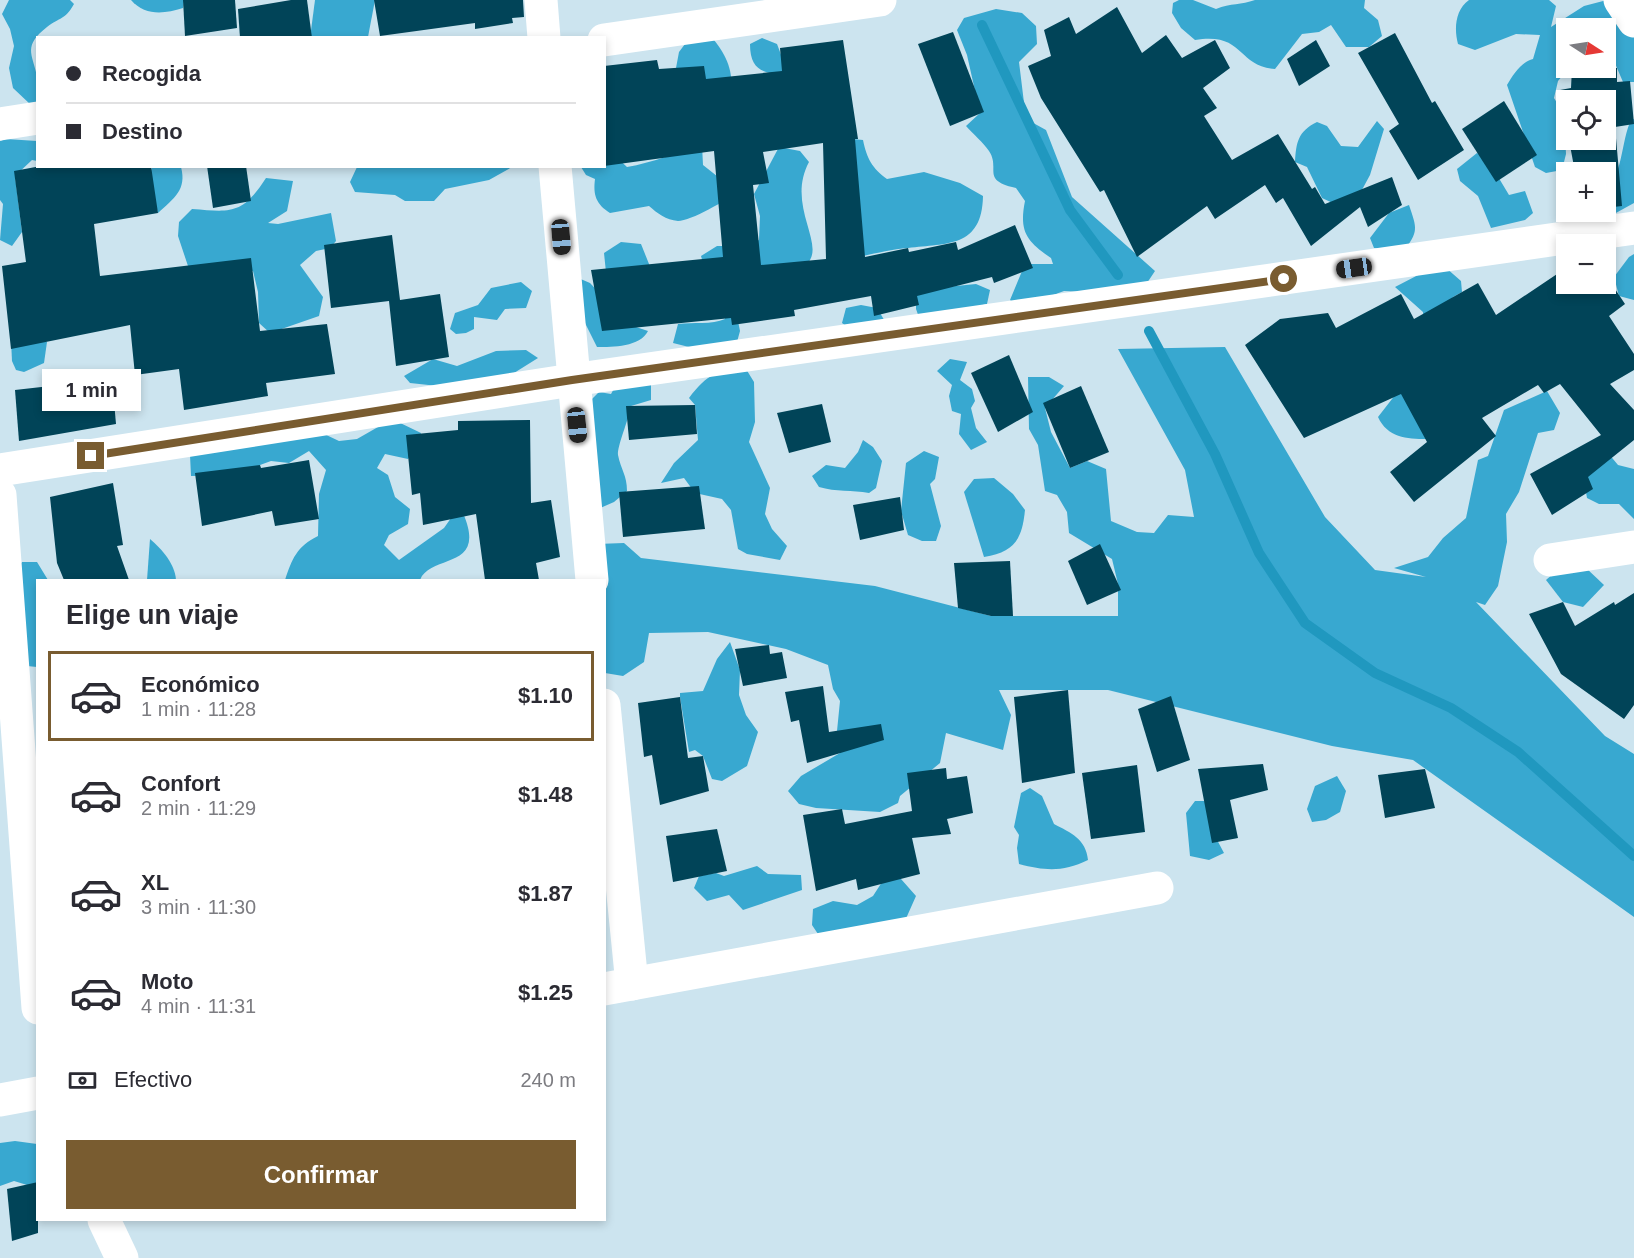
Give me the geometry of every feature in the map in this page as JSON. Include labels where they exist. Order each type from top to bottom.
[{"type":"street","points":[[541,0],[544,36]]},
{"type":"street","points":[[606,40],[880,0]]},
{"type":"street","points":[[1620,0],[1634,21]]},
{"type":"street","points":[[0,124],[36,118]]},
{"type":"street","points":[[555,168],[572,380],[592,579]]},
{"type":"street","points":[[0,470],[572,380],[1634,228]]},
{"type":"street","points":[[0,495],[36,981]]},
{"type":"street","points":[[1550,560],[1634,547]]},
{"type":"street","points":[[606,745],[618,986],[1157,888]]},
{"type":"street","points":[[0,1100],[36,1093]]},
{"type":"street","points":[[104,1221],[122,1258]]},
{"type":"shaded area","points":[[9,0],[70,0],[74,4],[65,16],[36,36],[32,45],[36,71],[36,105],[31,105],[13,88],[9,68],[14,46],[10,29],[2,14]]},
{"type":"shaded area","points":[[131,0],[184,0],[183,8],[169,12],[155,12],[142,9]]},
{"type":"shaded area","points":[[315,0],[375,0],[368,36],[310,36]]},
{"type":"shaded area","points":[[1179,0],[1193,0],[1216,9],[1255,0],[1365,0],[1364,8],[1378,20],[1382,36],[1369,47],[1346,47],[1331,25],[1319,32],[1302,34],[1275,69],[1262,67],[1223,41],[1195,40],[1181,28],[1172,13],[1173,3]]},
{"type":"shaded area","points":[[1469,0],[1549,0],[1556,6],[1551,27],[1556,24],[1556,78],[1561,78],[1554,98],[1556,101],[1556,150],[1566,150],[1566,154],[1564,162],[1556,162],[1556,171],[1546,173],[1535,167],[1507,85],[1521,66],[1533,59],[1540,35],[1516,34],[1475,50],[1458,44],[1457,20],[1464,4]]},
{"type":"shaded area","points":[[1607,0],[1634,29],[1634,82],[1623,82],[1616,66],[1616,18],[1565,18],[1584,6]]},
{"type":"shaded area","points":[[996,9],[1022,13],[1036,26],[1037,44],[1019,62],[1026,119],[1046,130],[1072,197],[1155,271],[1143,289],[1064,291],[1018,308],[1010,300],[1025,264],[1053,264],[1051,258],[1026,234],[1023,220],[1025,201],[1016,188],[1005,185],[995,178],[989,151],[966,126],[980,113],[967,55],[957,30],[964,18]]},
{"type":"shaded area","points":[[762,38],[777,44],[789,76],[773,74],[756,66],[750,44]]},
{"type":"shaded area","points":[[688,40],[714,40],[719,47],[727,61],[731,75],[729,100],[676,68],[679,52]]},
{"type":"shaded area","points":[[1634,119],[1634,203],[1616,213],[1616,174],[1631,120]]},
{"type":"shaded area","points":[[1377,121],[1384,129],[1370,175],[1357,199],[1339,206],[1322,198],[1307,167],[1295,162],[1299,138],[1306,129],[1317,122],[1327,126],[1341,146],[1358,147]]},
{"type":"shaded area","points":[[606,133],[612,153],[627,167],[702,145],[703,165],[737,192],[709,210],[678,221],[666,218],[649,206],[610,213],[596,199],[595,179],[586,175],[582,168],[606,168]]},
{"type":"shaded area","points":[[833,137],[863,140],[871,162],[887,179],[924,172],[960,183],[983,196],[981,213],[976,225],[960,240],[949,243],[895,249],[858,257],[859,193]]},
{"type":"shaded area","points":[[6,139],[36,141],[36,161],[32,160],[15,176],[22,232],[12,246],[0,240],[3,204],[0,200],[0,141]]},
{"type":"shaded area","points":[[779,147],[800,151],[809,162],[803,177],[802,192],[812,242],[810,260],[788,282],[738,321],[740,331],[737,342],[697,349],[673,343],[678,324],[708,323],[725,319],[722,292],[705,270],[701,256],[717,246],[746,246],[759,240],[760,216],[754,194]]},
{"type":"shaded area","points":[[1477,153],[1488,160],[1509,195],[1525,191],[1533,213],[1525,220],[1491,228],[1478,196],[1460,181],[1457,169]]},
{"type":"shaded area","points":[[152,168],[181,168],[181,188],[158,213],[149,179]]},
{"type":"shaded area","points":[[357,168],[510,168],[489,180],[445,189],[434,201],[405,201],[395,195],[355,192],[350,182]]},
{"type":"shaded area","points":[[266,178],[293,181],[287,211],[268,223],[278,224],[331,213],[336,241],[330,248],[316,251],[300,265],[323,297],[319,316],[270,333],[259,323],[258,292],[253,271],[188,266],[178,236],[179,222],[192,209],[217,211],[243,205]]},
{"type":"shaded area","points":[[1409,205],[1415,230],[1403,252],[1374,248],[1370,238],[1389,213]]},
{"type":"shaded area","points":[[621,242],[641,244],[651,269],[606,272],[604,253]]},
{"type":"shaded area","points":[[1634,254],[1634,300],[1619,296],[1616,285],[1616,274]]},
{"type":"shaded area","points":[[1445,267],[1461,281],[1462,292],[1453,297],[1426,348],[1423,312],[1395,287],[1422,273]]},
{"type":"shaded area","points":[[576,277],[590,283],[630,325],[648,331],[644,336],[626,345],[597,347],[582,317]]},
{"type":"shaded area","points":[[521,282],[532,291],[526,308],[505,309],[497,320],[474,317],[474,329],[466,333],[456,334],[450,329],[455,313],[478,305],[491,288]]},
{"type":"shaded area","points":[[976,284],[990,290],[987,304],[920,320],[916,309],[916,290]]},
{"type":"shaded area","points":[[861,305],[877,308],[886,323],[855,333],[842,323],[846,308]]},
{"type":"shaded area","points":[[31,336],[47,342],[44,363],[24,372],[16,370],[12,361],[11,340]]},
{"type":"shaded area","points":[[1225,347],[1325,517],[1375,570],[1426,577],[1394,568],[1428,557],[1443,538],[1466,518],[1478,460],[1488,456],[1504,410],[1547,391],[1560,413],[1554,430],[1538,433],[1519,492],[1506,514],[1507,542],[1498,586],[1485,605],[1476,602],[1605,736],[1634,754],[1634,917],[1413,760],[1332,746],[1108,690],[999,690],[1011,715],[1003,750],[946,733],[940,763],[900,796],[898,803],[880,812],[816,808],[799,804],[788,791],[801,776],[840,753],[837,731],[840,701],[833,689],[828,665],[786,649],[708,632],[649,633],[644,662],[623,676],[606,673],[606,579],[603,579],[597,544],[624,543],[641,558],[875,586],[991,616],[1118,616],[1118,584],[1112,559],[1069,533],[1067,512],[1057,495],[1045,491],[1038,445],[1029,429],[1028,377],[1049,377],[1064,386],[1045,408],[1051,432],[1070,468],[1087,461],[1106,469],[1111,521],[1137,532],[1154,533],[1168,515],[1194,517],[1185,470],[1118,349]]},
{"type":"shaded area","points":[[526,350],[538,358],[514,373],[438,386],[410,383],[404,376],[433,359],[457,366],[496,351]]},
{"type":"shaded area","points":[[950,359],[967,362],[960,380],[972,389],[975,401],[971,408],[976,428],[987,442],[971,450],[959,434],[961,414],[952,411],[949,396],[952,385],[937,371]]},
{"type":"shaded area","points":[[746,369],[754,382],[755,422],[749,442],[770,488],[765,514],[772,529],[787,546],[780,560],[747,554],[738,549],[731,510],[722,499],[695,493],[684,478],[661,483],[674,463],[698,440],[695,405],[689,398],[708,378],[720,372]]},
{"type":"shaded area","points":[[620,378],[651,382],[651,400],[631,406],[619,445],[618,455],[627,491],[614,502],[598,509],[582,409],[599,392],[611,394]]},
{"type":"shaded area","points":[[1399,390],[1437,439],[1395,435],[1383,425],[1378,417]]},
{"type":"shaded area","points":[[392,419],[421,433],[417,446],[408,459],[385,454],[377,468],[388,475],[395,497],[410,509],[408,524],[389,535],[384,545],[399,560],[444,528],[456,511],[463,513],[469,531],[468,544],[463,553],[435,566],[421,579],[285,579],[296,554],[305,544],[318,536],[319,494],[326,470],[309,451],[289,463],[271,461],[260,465],[247,475],[191,476],[190,455],[320,432],[339,441],[357,439]]},
{"type":"shaded area","points":[[863,440],[873,447],[882,461],[876,488],[869,493],[819,487],[812,476],[826,465],[845,468],[858,452]]},
{"type":"shaded area","points":[[924,451],[939,457],[935,479],[930,484],[941,526],[936,541],[922,541],[908,535],[901,511],[906,463]]},
{"type":"shaded area","points":[[1608,453],[1618,465],[1634,469],[1634,519],[1619,504],[1599,504],[1587,498],[1581,464]]},
{"type":"shaded area","points":[[994,478],[1013,494],[1025,510],[1024,520],[1015,543],[1003,552],[984,557],[964,492],[974,479]]},
{"type":"shaded area","points":[[150,539],[167,557],[176,579],[147,579]]},
{"type":"shaded area","points":[[22,562],[37,562],[47,579],[36,579],[36,667],[17,665],[7,584]]},
{"type":"shaded area","points":[[1562,566],[1585,567],[1604,585],[1583,607],[1563,602],[1546,580]]},
{"type":"shaded area","points":[[730,642],[740,670],[739,695],[746,715],[758,732],[747,766],[722,781],[712,779],[703,756],[695,750],[689,752],[680,693],[703,691],[717,659]]},
{"type":"shaded area","points":[[1337,776],[1346,791],[1340,812],[1326,820],[1312,822],[1307,809],[1315,786]]},
{"type":"shaded area","points":[[1030,788],[1042,796],[1054,824],[1081,842],[1088,860],[1070,867],[1054,869],[1019,864],[1017,848],[1019,835],[1014,827],[1021,793]]},
{"type":"shaded area","points":[[1195,801],[1204,801],[1217,812],[1216,838],[1224,853],[1209,860],[1190,856],[1186,813]]},
{"type":"shaded area","points":[[757,866],[768,874],[801,875],[802,890],[743,910],[729,895],[707,901],[694,888],[699,876],[716,873],[724,876]]},
{"type":"shaded area","points":[[884,879],[901,879],[916,896],[904,923],[822,940],[812,925],[813,909],[833,901],[857,905],[873,896]]},
{"type":"shaded area","points":[[15,1141],[36,1144],[36,1188],[14,1181],[0,1186],[0,1143]]},
{"type":"building","points":[[183,0],[235,0],[237,28],[185,36]]},
{"type":"building","points":[[291,0],[307,0],[312,36],[240,36],[238,9]]},
{"type":"building","points":[[374,0],[523,0],[524,17],[512,18],[513,23],[475,29],[475,23],[380,36]]},
{"type":"building","points":[[1117,7],[1142,53],[1166,35],[1182,58],[1215,40],[1230,68],[1203,88],[1217,108],[1204,116],[1232,160],[1278,134],[1312,189],[1315,187],[1325,204],[1392,177],[1402,205],[1368,227],[1360,207],[1311,246],[1283,198],[1276,203],[1265,185],[1215,219],[1207,206],[1137,257],[1104,190],[1100,192],[1041,98],[1028,66],[1051,56],[1044,30],[1069,17],[1076,34]]},
{"type":"building","points":[[953,32],[984,112],[950,126],[918,44]]},
{"type":"building","points":[[1395,33],[1432,103],[1435,101],[1464,150],[1418,180],[1389,131],[1399,124],[1358,53]]},
{"type":"building","points":[[843,40],[858,139],[855,139],[865,257],[908,248],[909,252],[956,242],[958,250],[1015,225],[1033,268],[994,283],[992,277],[917,296],[919,305],[874,316],[871,296],[794,310],[795,316],[732,325],[731,318],[602,331],[591,270],[723,257],[714,151],[606,166],[606,66],[657,60],[659,69],[704,66],[706,79],[782,71],[780,48]],"holes":[[[823,143],[826,259],[761,265],[753,185],[769,183],[763,152]]]},
{"type":"building","points":[[1316,40],[1330,66],[1299,86],[1287,59]]},
{"type":"building","points":[[1617,68],[1617,82],[1630,81],[1634,124],[1616,127],[1616,90],[1560,90],[1571,88],[1572,78],[1616,78]]},
{"type":"building","points":[[1504,101],[1537,155],[1496,182],[1462,129]]},
{"type":"building","points":[[1616,138],[1622,206],[1616,207],[1616,162],[1573,162],[1571,150],[1616,150]]},
{"type":"building","points":[[36,167],[151,168],[158,213],[94,224],[100,276],[251,258],[260,331],[327,324],[335,374],[266,383],[268,396],[184,410],[179,369],[135,375],[130,325],[11,349],[2,266],[26,262],[14,171]]},
{"type":"building","points":[[207,168],[246,168],[251,201],[213,208]]},
{"type":"building","points":[[392,235],[400,300],[440,294],[449,357],[396,366],[389,301],[331,308],[324,245]]},
{"type":"building","points":[[1556,275],[1556,294],[1616,294],[1616,290],[1625,304],[1609,316],[1634,354],[1634,370],[1610,384],[1634,410],[1634,440],[1588,477],[1593,489],[1552,515],[1530,474],[1601,435],[1560,384],[1544,393],[1538,385],[1482,418],[1496,436],[1414,502],[1390,472],[1427,442],[1401,394],[1304,438],[1245,345],[1280,319],[1328,313],[1336,328],[1401,294],[1414,319],[1478,283],[1496,315]]},
{"type":"building","points":[[1009,355],[1033,412],[998,432],[971,373]]},
{"type":"building","points":[[112,379],[116,424],[19,441],[15,390]]},
{"type":"building","points":[[1081,386],[1109,452],[1070,468],[1043,403]]},
{"type":"building","points":[[822,404],[831,442],[789,453],[777,413]]},
{"type":"building","points":[[695,405],[697,434],[629,440],[626,406]]},
{"type":"building","points":[[530,420],[531,503],[551,500],[560,557],[536,563],[539,579],[485,579],[476,514],[423,525],[420,493],[412,495],[406,435],[458,430],[458,421]]},
{"type":"building","points":[[309,460],[319,519],[275,526],[272,511],[202,526],[195,473],[260,465],[261,468]]},
{"type":"building","points":[[113,483],[123,545],[117,546],[129,579],[64,579],[57,563],[50,497]]},
{"type":"building","points":[[699,486],[705,529],[623,537],[619,492]]},
{"type":"building","points":[[900,497],[904,530],[860,540],[853,505]]},
{"type":"building","points":[[1100,544],[1121,590],[1087,605],[1068,561]]},
{"type":"building","points":[[1010,561],[1013,616],[991,616],[958,608],[954,563]]},
{"type":"building","points":[[1634,593],[1634,705],[1624,719],[1561,674],[1529,614],[1563,602],[1575,626],[1614,602],[1615,605]]},
{"type":"building","points":[[769,645],[770,654],[782,652],[787,678],[743,686],[735,649]]},
{"type":"building","points":[[823,686],[829,732],[881,724],[884,740],[807,763],[799,720],[791,722],[785,692]]},
{"type":"building","points":[[1068,690],[1075,773],[1022,783],[1014,697]]},
{"type":"building","points":[[1171,696],[1190,760],[1157,772],[1138,709]]},
{"type":"building","points":[[680,697],[688,758],[703,756],[709,791],[660,805],[652,755],[644,757],[638,703]]},
{"type":"building","points":[[1263,764],[1268,790],[1230,800],[1238,838],[1212,843],[1198,769]]},
{"type":"building","points":[[1137,765],[1145,832],[1091,839],[1082,773]]},
{"type":"building","points":[[946,768],[947,779],[967,776],[973,813],[947,819],[951,834],[912,838],[920,874],[858,890],[856,879],[816,891],[803,815],[842,809],[845,824],[912,811],[907,773]]},
{"type":"building","points":[[1425,769],[1435,808],[1385,818],[1378,775]]},
{"type":"building","points":[[717,829],[727,871],[673,882],[666,836]]},
{"type":"building","points":[[36,1182],[38,1233],[12,1241],[7,1189]]},
{"type":"waterway","points":[[982,25],[1070,210],[1118,275]]},
{"type":"waterway","points":[[1149,331],[1215,454],[1259,553],[1305,623],[1375,673],[1451,708],[1518,752],[1634,856]]},
{"type":"route","points":[[91,456],[572,380],[1284,279]]}]
